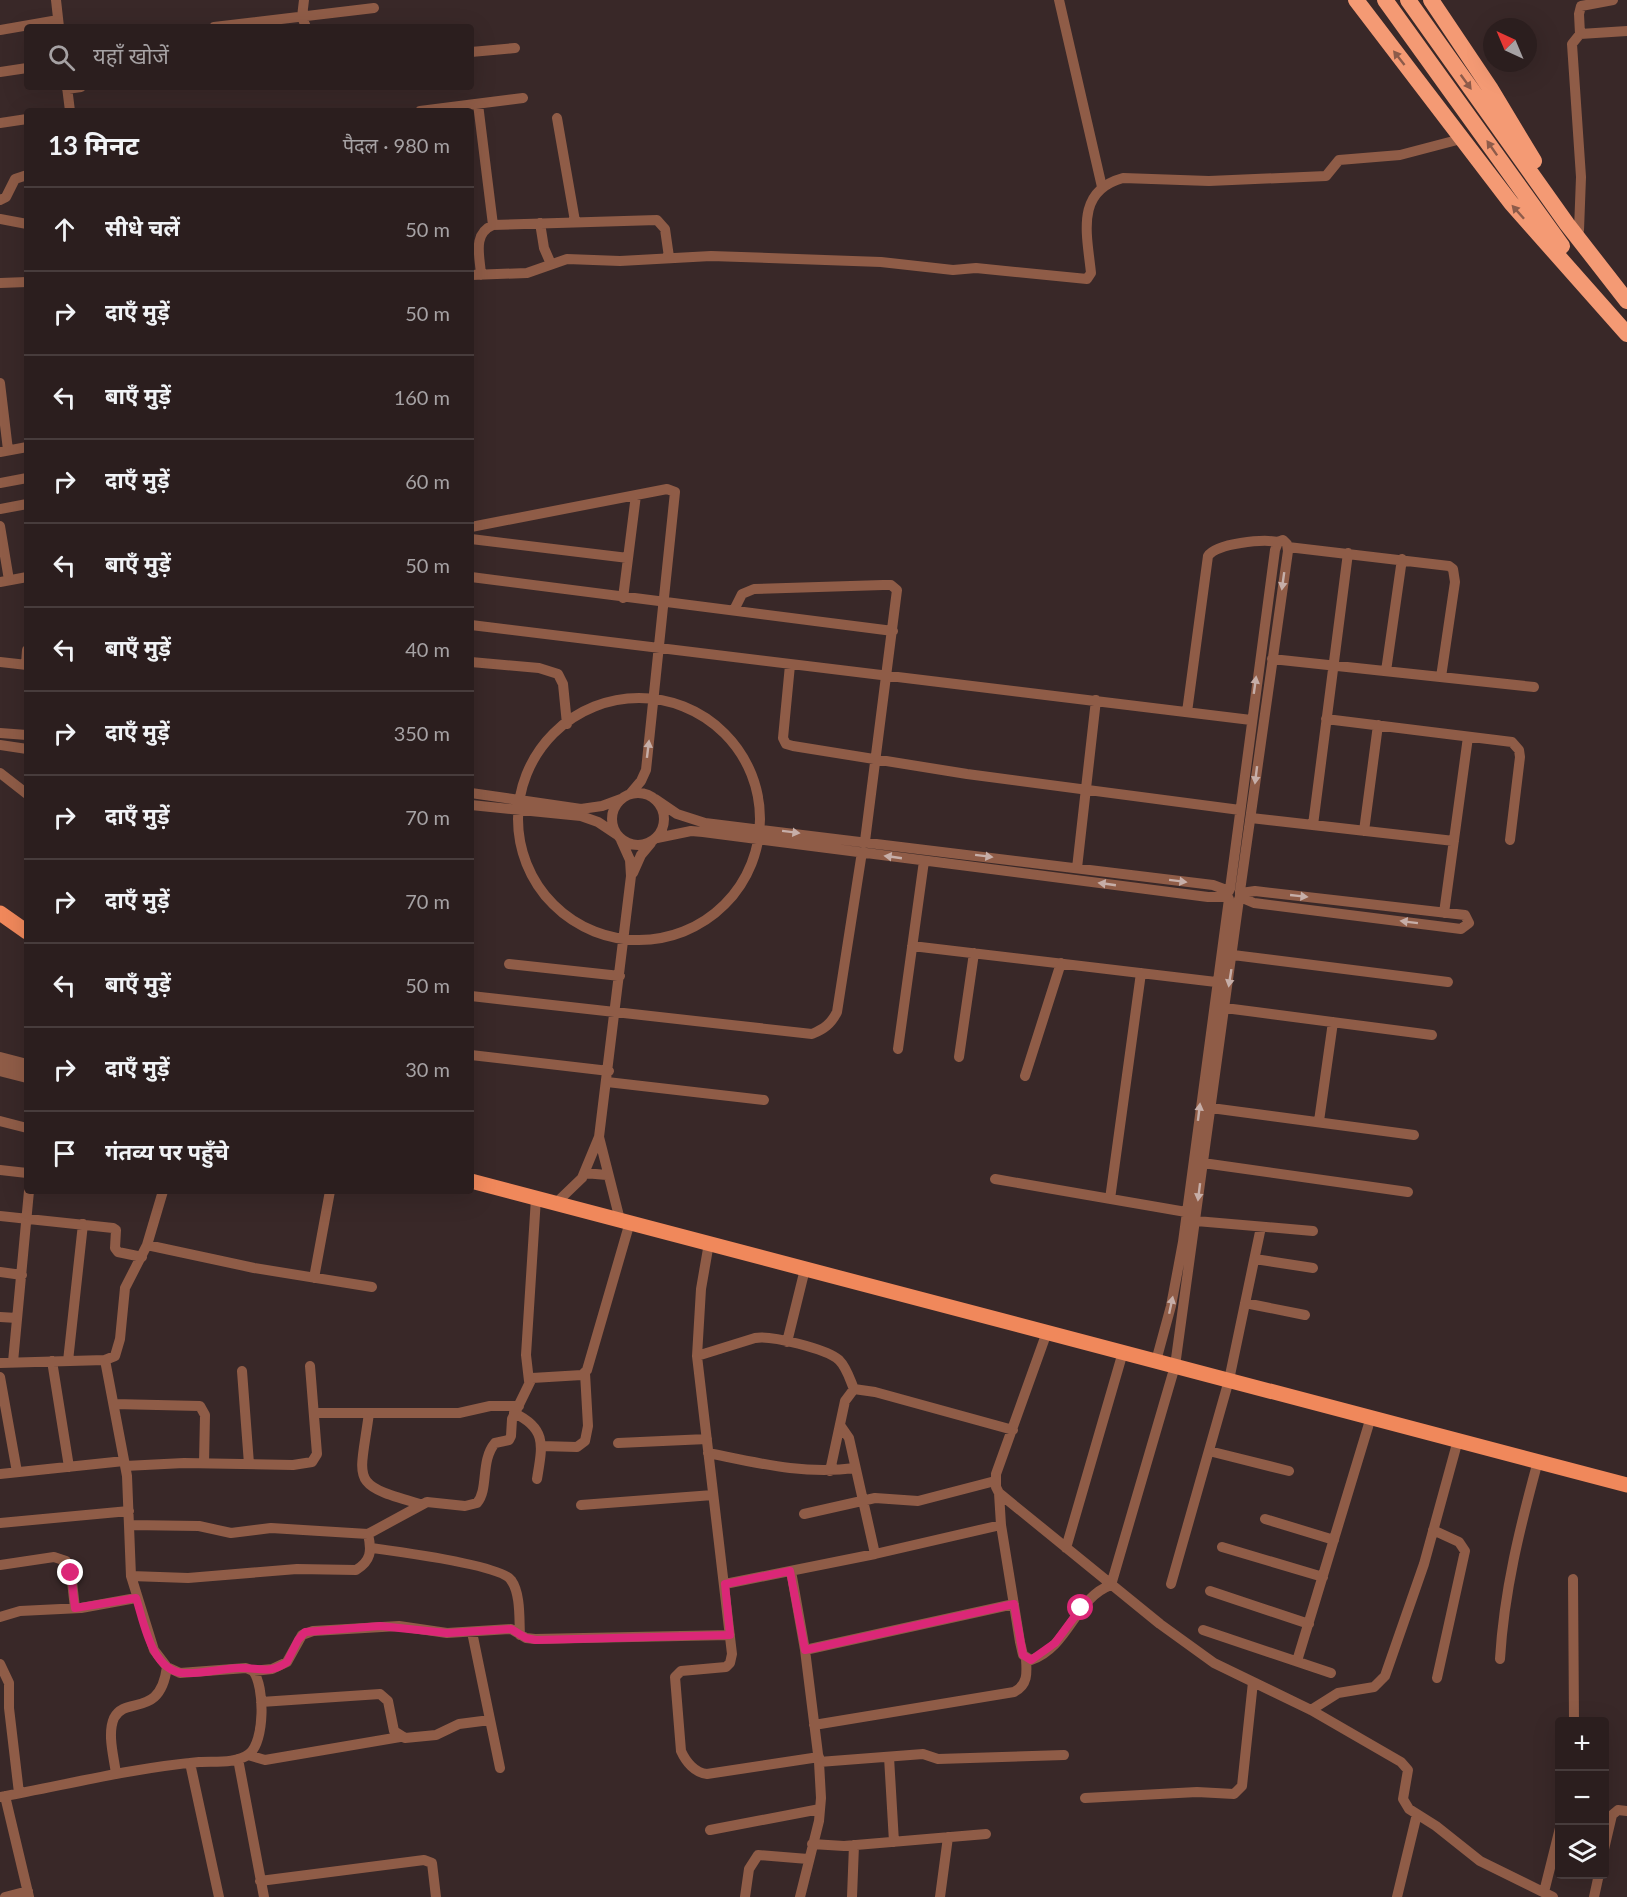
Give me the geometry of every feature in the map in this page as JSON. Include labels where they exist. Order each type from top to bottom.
[{"type":"highway","points":[[1356,0],[1511,203],[1627,332]]},
{"type":"highway","points":[[1385,0],[1539,216],[1627,332]]},
{"type":"highway","points":[[1408,0],[1567,224],[1626,300]]},
{"type":"highway","points":[[1431,0],[1626,300]]},
{"type":"main road","points":[[0,913],[24,930]]},
{"type":"main road","points":[[474,1182],[1627,1485]]},
{"type":"street","points":[[56,0],[59,24]]},
{"type":"street","points":[[304,0],[304,22]]},
{"type":"street","points":[[1059,0],[1102,187]]},
{"type":"street","points":[[1579,230],[1580,156],[1572,44],[1580,34],[1578,14],[1581,6],[1613,0]]},
{"type":"street","points":[[268,24],[304,22],[374,8]]},
{"type":"street","points":[[0,30],[24,28]]},
{"type":"street","points":[[1580,34],[1627,31]]},
{"type":"street","points":[[474,52],[515,48]]},
{"type":"street","points":[[0,72],[24,68]]},
{"type":"street","points":[[67,90],[70,108]]},
{"type":"street","points":[[445,108],[523,98]]},
{"type":"street","points":[[478,104],[493,225]]},
{"type":"street","points":[[557,118],[575,221]]},
{"type":"street","points":[[0,123],[24,119]]},
{"type":"street","points":[[669,257],[665,229],[657,220],[493,225],[485,228],[478,240],[476,275],[528,273],[567,259],[621,261],[669,257],[785,257],[881,262],[953,270],[987,268],[1087,279],[1091,273],[1086,219],[1090,200],[1102,187],[1123,178],[1209,181],[1326,176],[1339,160],[1400,154],[1461,139]]},
{"type":"street","points":[[0,200],[9,193],[15,179],[24,176]]},
{"type":"street","points":[[0,219],[24,223]]},
{"type":"street","points":[[540,223],[541,238],[551,264]]},
{"type":"street","points":[[0,283],[24,282]]},
{"type":"street","points":[[0,383],[4,451],[24,448]]},
{"type":"street","points":[[0,483],[24,479]]},
{"type":"street","points":[[474,526],[667,489],[675,492],[676,495],[646,770],[641,782],[613,812],[612,820],[630,860],[631,876],[609,1071],[599,1137],[584,1173],[575,1187],[556,1203]]},
{"type":"street","points":[[623,598],[636,495]]},
{"type":"street","points":[[0,508],[24,504]]},
{"type":"street","points":[[0,526],[4,581],[24,578]]},
{"type":"street","points":[[474,540],[628,558]]},
{"type":"street","points":[[1156,1361],[1171,1306],[1186,1212],[1216,982],[1251,818],[1272,658],[1283,544]]},
{"type":"street","points":[[1026,1659],[1038,1658],[1046,1652],[1094,1593],[1112,1585],[1175,1366],[1233,955],[1240,810],[1251,720],[1283,544]]},
{"type":"street","points":[[1187,712],[1208,556],[1216,548],[1225,546],[1283,544],[1348,554],[1444,564],[1453,569],[1455,582],[1441,677]]},
{"type":"street","points":[[1313,825],[1348,554]]},
{"type":"street","points":[[1386,671],[1402,560]]},
{"type":"street","points":[[474,578],[893,631]]},
{"type":"street","points":[[474,996],[802,1035],[824,1029],[837,1012],[864,847],[897,590],[891,585],[747,590],[734,610]]},
{"type":"street","points":[[474,625],[1251,720]]},
{"type":"street","points":[[1272,658],[1534,687]]},
{"type":"street","points":[[0,662],[24,664]]},
{"type":"street","points":[[474,662],[539,668],[558,674],[563,684],[567,724]]},
{"type":"street","points":[[790,664],[783,726],[786,744],[967,774],[1240,810]]},
{"type":"street","points":[[654,699],[693,711],[718,728],[734,744],[753,777],[759,834],[755,856],[739,886],[709,918],[668,936],[645,940],[624,940],[590,931],[574,923],[548,899],[526,863],[518,834],[517,804],[539,750],[567,724],[584,712],[606,703],[654,699]]},
{"type":"street","points":[[1077,868],[1096,700]]},
{"type":"street","points":[[1326,718],[1512,742],[1519,750],[1520,765],[1510,840]]},
{"type":"street","points":[[1364,831],[1378,725]]},
{"type":"street","points":[[0,733],[24,735]]},
{"type":"street","points":[[1444,913],[1468,737]]},
{"type":"street","points":[[0,746],[24,748]]},
{"type":"street","points":[[631,876],[641,855],[662,831],[664,814],[651,796],[646,770]]},
{"type":"street","points":[[0,773],[24,792]]},
{"type":"street","points":[[474,794],[581,816],[598,822],[635,846],[691,831],[759,834],[1212,885],[1235,895],[1254,903],[1461,928],[1469,923],[1465,915],[1255,891],[1235,895],[1208,897],[924,861],[864,847]]},
{"type":"street","points":[[474,805],[517,804],[581,809],[602,806],[626,796],[651,796],[690,819],[759,834]]},
{"type":"street","points":[[1251,818],[1454,841]]},
{"type":"street","points":[[898,1049],[924,861]]},
{"type":"street","points":[[912,946],[1216,982]]},
{"type":"street","points":[[959,1057],[974,953]]},
{"type":"street","points":[[1233,955],[1448,982]]},
{"type":"street","points":[[1025,1077],[1061,963]]},
{"type":"street","points":[[509,964],[620,976]]},
{"type":"street","points":[[1110,1199],[1141,973]]},
{"type":"street","points":[[1225,1008],[1432,1035]]},
{"type":"street","points":[[1319,1121],[1333,1022]]},
{"type":"street","points":[[474,1055],[609,1071]]},
{"type":"street","points":[[0,1058],[24,1064]]},
{"type":"street","points":[[0,1070],[24,1076]]},
{"type":"street","points":[[607,1082],[764,1100]]},
{"type":"street","points":[[1211,1108],[1414,1135]]},
{"type":"street","points":[[0,1121],[24,1127]]},
{"type":"street","points":[[541,1446],[577,1447],[585,1441],[588,1426],[585,1373],[597,1343],[625,1221],[608,1175],[599,1137]]},
{"type":"street","points":[[1203,1163],[1408,1192]]},
{"type":"street","points":[[0,1170],[24,1173]]},
{"type":"street","points":[[584,1173],[608,1175]]},
{"type":"street","points":[[994,1179],[1186,1212]]},
{"type":"street","points":[[13,1362],[29,1194]]},
{"type":"street","points":[[0,1362],[105,1360],[115,1356],[125,1288],[147,1245],[162,1194]]},
{"type":"street","points":[[314,1278],[329,1194]]},
{"type":"street","points":[[130,1525],[199,1526],[222,1532],[272,1528],[368,1534],[387,1526],[420,1504],[427,1502],[465,1506],[477,1503],[481,1495],[483,1471],[489,1453],[495,1443],[509,1440],[517,1410],[529,1381],[526,1355],[536,1198]]},
{"type":"street","points":[[0,1216],[113,1228],[116,1230],[115,1248],[118,1252],[142,1257]]},
{"type":"street","points":[[1196,1221],[1313,1231]]},
{"type":"street","points":[[68,1361],[83,1224]]},
{"type":"street","points":[[1171,1584],[1229,1380],[1261,1227]]},
{"type":"street","points":[[709,1243],[701,1289],[697,1356],[732,1654],[730,1664],[719,1668],[681,1671],[675,1677],[681,1751],[686,1761],[696,1771],[707,1774],[819,1760],[923,1754],[938,1759],[1064,1755]]},
{"type":"street","points":[[147,1245],[372,1287]]},
{"type":"street","points":[[1255,1259],[1313,1268]]},
{"type":"street","points":[[787,1341],[805,1269]]},
{"type":"street","points":[[0,1272],[22,1275]]},
{"type":"street","points":[[1245,1303],[1305,1315]]},
{"type":"street","points":[[0,1317],[17,1318]]},
{"type":"street","points":[[814,1725],[1014,1692],[1023,1686],[1026,1680],[1026,1659],[1020,1642],[1001,1526],[999,1493],[995,1481],[1047,1332]]},
{"type":"street","points":[[697,1356],[764,1336],[787,1341],[835,1358],[845,1369],[855,1389]]},
{"type":"street","points":[[1066,1548],[1123,1352]]},
{"type":"street","points":[[105,1360],[125,1463],[131,1576],[136,1598],[154,1650],[167,1667],[180,1673],[246,1668],[253,1671],[273,1669],[287,1662],[298,1640],[308,1632],[380,1626],[447,1633],[511,1629],[520,1635],[536,1640],[730,1635]]},
{"type":"street","points":[[52,1361],[69,1467]]},
{"type":"street","points":[[0,1474],[125,1463],[301,1464],[312,1462],[317,1454],[310,1366]]},
{"type":"street","points":[[242,1371],[249,1464]]},
{"type":"street","points":[[529,1381],[536,1377],[585,1373]]},
{"type":"street","points":[[0,1377],[17,1472]]},
{"type":"street","points":[[830,1471],[847,1395],[855,1389],[886,1395],[1013,1430]]},
{"type":"street","points":[[114,1404],[200,1406],[204,1415],[204,1463]]},
{"type":"street","points":[[314,1413],[459,1413],[490,1406],[517,1410],[537,1427],[541,1446],[537,1479]]},
{"type":"street","points":[[369,1413],[362,1467],[366,1482],[378,1493],[420,1504]]},
{"type":"street","points":[[1298,1661],[1371,1417]]},
{"type":"street","points":[[840,1425],[849,1438],[875,1554]]},
{"type":"street","points":[[618,1443],[707,1439]]},
{"type":"street","points":[[1311,1710],[1338,1693],[1368,1690],[1381,1683],[1416,1587],[1458,1440]]},
{"type":"street","points":[[1209,1451],[1289,1471]]},
{"type":"street","points":[[708,1453],[784,1469],[830,1471],[855,1468]]},
{"type":"street","points":[[1500,1659],[1502,1623],[1513,1559],[1538,1461]]},
{"type":"street","points":[[804,1514],[883,1497],[903,1502],[918,1501],[995,1481]]},
{"type":"street","points":[[999,1493],[1112,1585],[1214,1663],[1311,1710],[1406,1767],[1408,1774],[1403,1799],[1405,1805],[1480,1861],[1548,1895],[1555,1856]]},
{"type":"street","points":[[581,1505],[713,1495]]},
{"type":"street","points":[[0,1523],[129,1511]]},
{"type":"street","points":[[1265,1519],[1334,1540]]},
{"type":"street","points":[[725,1584],[1001,1526]]},
{"type":"street","points":[[1433,1530],[1459,1542],[1465,1551],[1437,1678]]},
{"type":"street","points":[[131,1576],[188,1578],[297,1569],[351,1570],[366,1563],[372,1548],[368,1534]]},
{"type":"street","points":[[1222,1547],[1323,1577]]},
{"type":"street","points":[[372,1548],[447,1560],[509,1577],[514,1587],[520,1635]]},
{"type":"street","points":[[0,1565],[54,1557],[66,1561],[71,1573],[75,1608]]},
{"type":"street","points":[[790,1571],[805,1650],[819,1760],[820,1809],[800,1897]]},
{"type":"street","points":[[1573,1579],[1574,1717]]},
{"type":"street","points":[[1210,1591],[1309,1624]]},
{"type":"street","points":[[0,1617],[20,1611],[75,1608],[136,1598]]},
{"type":"street","points":[[805,1650],[1014,1604]]},
{"type":"street","points":[[1203,1630],[1331,1672]]},
{"type":"street","points":[[472,1632],[500,1768]]},
{"type":"street","points":[[0,1664],[9,1683],[9,1708],[19,1793]]},
{"type":"street","points":[[116,1774],[112,1740],[114,1719],[121,1711],[140,1706],[159,1693],[165,1684],[167,1667]]},
{"type":"street","points":[[243,1757],[256,1743],[259,1734],[261,1702],[258,1681],[253,1671]]},
{"type":"street","points":[[1085,1798],[1197,1792],[1234,1794],[1242,1785],[1253,1682]]},
{"type":"street","points":[[261,1702],[380,1694],[388,1701],[394,1731],[400,1737]]},
{"type":"street","points":[[5,1897],[29,1894],[3,1796],[116,1774],[190,1763],[243,1757],[265,1760],[400,1737],[436,1735],[459,1724],[490,1720]]},
{"type":"street","points":[[243,1757],[264,1897]]},
{"type":"street","points":[[889,1757],[894,1842]]},
{"type":"street","points":[[190,1763],[219,1897]]},
{"type":"street","points":[[710,1830],[820,1809]]},
{"type":"street","points":[[1609,1830],[1612,1815],[1618,1810],[1627,1811]]},
{"type":"street","points":[[1397,1897],[1417,1814]]},
{"type":"street","points":[[812,1844],[854,1845],[986,1834]]},
{"type":"street","points":[[940,1897],[948,1837]]},
{"type":"street","points":[[852,1897],[854,1845]]},
{"type":"street","points":[[745,1897],[749,1869],[758,1855],[808,1859]]},
{"type":"street","points":[[260,1881],[424,1860],[432,1863],[436,1897]]},
{"type":"street","points":[[1594,1897],[1598,1879]]},
{"type":"route","points":[[71,1573],[75,1608],[136,1598],[158,1658],[167,1667],[180,1673],[236,1668],[253,1671],[273,1669],[292,1657],[295,1645],[305,1632],[380,1626],[399,1626],[447,1633],[511,1629],[526,1638],[536,1640],[730,1635],[725,1584],[790,1571],[805,1650],[1014,1604],[1023,1655],[1026,1659],[1031,1660],[1038,1658],[1055,1643],[1081,1608]]}]
